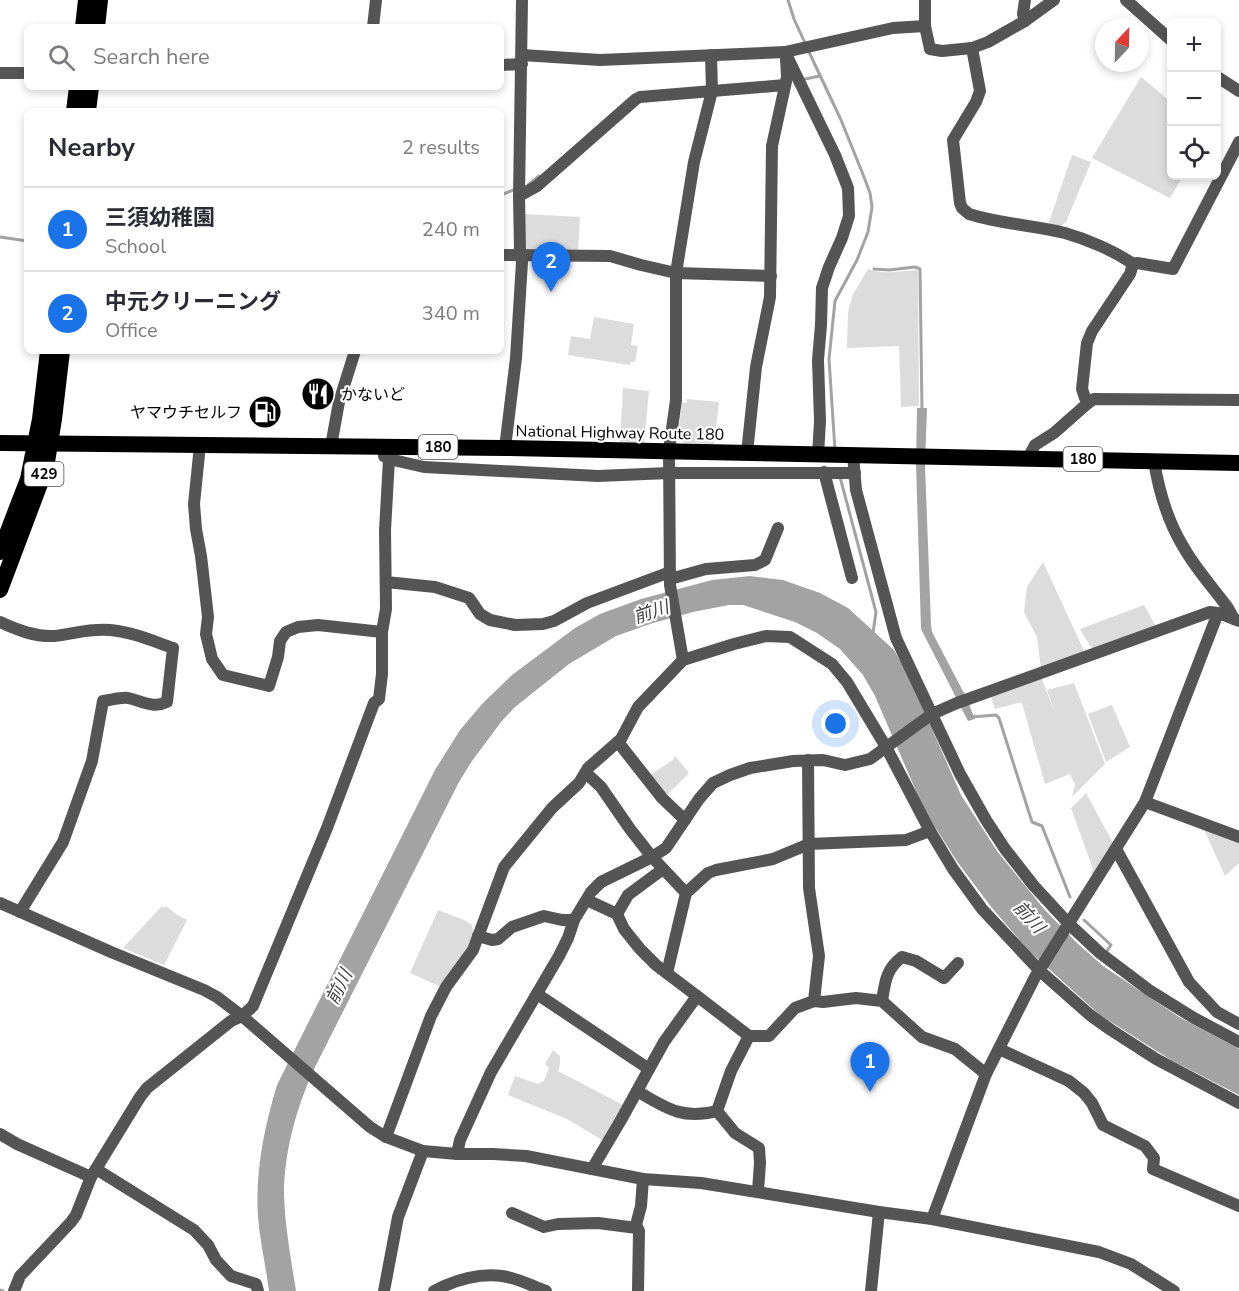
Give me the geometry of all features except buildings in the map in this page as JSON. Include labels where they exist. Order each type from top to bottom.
[{"type":"highway","points":[[83,24],[86,0]]},
{"type":"highway","points":[[97,24],[100,0]]},
{"type":"highway","points":[[74,108],[77,90]]},
{"type":"highway","points":[[88,108],[91,90]]},
{"type":"highway","name":"429","points":[[0,590],[46,468],[40,418],[48,354]]},
{"type":"highway","name":"429","points":[[0,552],[43,443],[61,354]]},
{"type":"highway","name":"National Highway Route 180","points":[[0,443],[669,450],[1239,463]]},
{"type":"street","points":[[373,24],[376,0]]},
{"type":"street","points":[[504,448],[516,358],[522,262],[519,191],[522,0]]},
{"type":"street","points":[[925,0],[925,26],[930,49],[942,51],[972,48],[988,42],[1025,21],[1054,0]]},
{"type":"street","points":[[1025,0],[1023,14],[1025,21]]},
{"type":"street","points":[[1126,0],[1167,37]]},
{"type":"street","points":[[504,65],[522,60],[600,60],[787,52],[893,28],[925,26]]},
{"type":"street","points":[[972,48],[980,91],[976,102],[953,140],[962,208],[969,214],[1066,233],[1107,249],[1132,264],[1173,269],[1235,158],[1239,142]]},
{"type":"street","points":[[747,453],[756,367],[770,297],[772,146],[787,77],[787,52]]},
{"type":"street","points":[[787,52],[848,188],[849,216],[822,288],[818,360],[822,455]]},
{"type":"street","points":[[683,660],[670,579],[669,450],[676,400],[676,273],[694,162],[712,88],[711,55]]},
{"type":"street","points":[[0,73],[24,73]]},
{"type":"street","points":[[1221,79],[1239,91]]},
{"type":"street","points":[[519,191],[537,186],[636,99],[712,88],[785,85]]},
{"type":"street","points":[[504,255],[610,256],[676,273],[771,276]]},
{"type":"street","points":[[1088,403],[1082,389],[1087,343],[1092,331],[1130,274],[1132,264]]},
{"type":"street","points":[[332,446],[339,402],[354,354]]},
{"type":"street","points":[[1028,458],[1035,445],[1054,433],[1094,399],[1239,400]]},
{"type":"street","points":[[200,445],[194,504],[208,617],[206,634],[212,659],[223,675],[268,686],[278,657],[280,641],[286,632],[298,627],[318,625],[382,632]]},
{"type":"street","points":[[377,447],[379,453],[389,459],[424,468],[598,476],[669,473],[852,473]]},
{"type":"street","points":[[851,455],[856,490],[896,638],[960,774],[1005,849],[1068,925],[1116,966],[1194,1018],[1239,1042]]},
{"type":"street","points":[[15,1288],[20,1276],[76,1215],[93,1173],[147,1088],[253,1006],[327,828],[374,703],[379,699],[382,674],[382,632],[386,609],[385,530],[389,459]]},
{"type":"street","points":[[1154,461],[1157,482],[1172,525],[1185,550],[1236,620]]},
{"type":"street","points":[[827,472],[852,578]]},
{"type":"street","points":[[386,582],[435,587],[469,598],[480,614],[490,620],[515,625],[543,624],[554,621],[587,603],[670,579],[706,569],[755,565],[765,560],[778,528]]},
{"type":"street","points":[[457,1154],[460,1140],[491,1072],[568,938],[573,920],[586,900],[601,882],[666,848],[699,799],[714,783],[750,768],[793,761],[823,760],[845,765],[855,764],[870,759],[931,715],[970,698],[1210,612],[1236,620]]},
{"type":"street","points":[[932,1219],[986,1074],[1035,977],[1145,802],[1218,613]]},
{"type":"street","points":[[0,622],[35,635],[54,636],[90,629],[111,630],[132,634],[173,648],[167,702],[161,705],[144,704],[127,698],[103,701],[92,762],[63,842],[20,912]]},
{"type":"street","points":[[386,1137],[431,1016],[446,987],[473,950],[504,867],[552,808],[579,783],[588,768],[621,739],[638,707],[683,660],[766,636],[790,637],[832,664],[848,682],[889,746],[930,831],[953,869],[982,909],[1041,970],[1090,1015],[1111,1030],[1156,1059],[1239,1103]]},
{"type":"street","points":[[618,742],[662,798],[685,820]]},
{"type":"street","points":[[808,760],[809,888],[819,956],[814,1001]]},
{"type":"street","points":[[586,772],[602,787],[652,857],[686,893]]},
{"type":"street","points":[[1145,802],[1239,837]]},
{"type":"street","points":[[667,973],[686,893],[708,873],[773,859],[809,844],[906,840],[930,831]]},
{"type":"street","points":[[1116,849],[1189,981],[1216,1012],[1239,1024]]},
{"type":"street","points":[[616,914],[628,895],[663,869]]},
{"type":"street","points":[[586,900],[616,914],[639,949],[656,965],[749,1036],[769,1036],[795,1008],[814,1001],[856,998],[882,1001],[922,1037],[955,1049],[986,1074]]},
{"type":"street","points":[[0,903],[217,997],[254,1026],[370,1127],[386,1137],[423,1151],[526,1156],[644,1179],[701,1183],[932,1219],[1099,1252],[1131,1264],[1174,1291]]},
{"type":"street","points":[[478,936],[492,940],[498,939],[512,927],[544,916],[573,920]]},
{"type":"street","points":[[882,1001],[887,976],[894,963],[902,957],[916,961],[944,978],[958,963]]},
{"type":"street","points":[[537,994],[649,1069]]},
{"type":"street","points":[[592,1169],[664,1042],[697,996]]},
{"type":"street","points":[[717,1111],[731,1071],[749,1036]]},
{"type":"street","points":[[999,1049],[1077,1087],[1092,1103],[1103,1125],[1145,1146],[1154,1158],[1153,1168],[1239,1206]]},
{"type":"street","points":[[637,1091],[683,1114],[705,1114],[717,1111]]},
{"type":"street","points":[[717,1111],[735,1133],[759,1148],[758,1191]]},
{"type":"street","points":[[0,1134],[17,1144],[93,1173],[194,1230],[231,1276],[256,1284],[258,1291]]},
{"type":"street","points":[[384,1291],[398,1217],[423,1151]]},
{"type":"street","points":[[638,1291],[639,1231],[636,1225],[644,1179]]},
{"type":"street","points":[[871,1291],[879,1212]]},
{"type":"street","points":[[512,1213],[544,1227],[558,1224],[598,1223],[637,1228]]},
{"type":"street","points":[[434,1291],[452,1282],[477,1276],[502,1276],[546,1291]]},
{"type":"shaded area","points":[[1141,77],[1167,99],[1167,180],[1181,180],[1170,198],[1092,158]]},
{"type":"shaded area","points":[[1072,155],[1091,162],[1066,222],[1060,227],[1048,225]]},
{"type":"shaded area","points":[[524,214],[580,217],[578,252],[524,250]]},
{"type":"shaded area","points":[[868,269],[886,272],[917,270],[918,272],[919,406],[901,407],[899,346],[847,348],[848,312],[853,294]]},
{"type":"shaded area","points":[[594,317],[634,324],[631,345],[638,346],[635,362],[630,362],[630,365],[568,355],[571,336],[590,339]]},
{"type":"shaded area","points":[[623,388],[649,391],[644,443],[620,443]]},
{"type":"shaded area","points":[[687,399],[719,402],[714,444],[684,443],[678,436],[682,403],[686,403]]},
{"type":"shaded area","points":[[1043,562],[1085,653],[1041,669],[1037,637],[1024,612],[1027,587]]},
{"type":"shaded area","points":[[1144,605],[1156,627],[1094,649],[1080,629]]},
{"type":"shaded area","points":[[1041,677],[1055,713],[1047,690],[1074,683],[1105,764],[1072,797],[1075,785],[1070,774],[1045,784],[1022,703],[995,709],[991,696]]},
{"type":"shaded area","points":[[1112,705],[1130,747],[1106,762],[1088,714]]},
{"type":"shaded area","points":[[675,756],[689,773],[665,797],[649,776],[673,760]]},
{"type":"shaded area","points":[[1086,793],[1113,843],[1093,875],[1091,874],[1093,869],[1071,808]]},
{"type":"shaded area","points":[[1203,827],[1239,841],[1239,863],[1225,876]]},
{"type":"shaded area","points":[[162,906],[164,908],[166,906],[187,920],[164,965],[123,948]]},
{"type":"shaded area","points":[[438,910],[472,925],[474,936],[441,987],[410,973]]},
{"type":"shaded area","points":[[553,1050],[560,1056],[558,1071],[625,1106],[604,1141],[567,1119],[508,1095],[515,1076],[538,1084],[544,1081],[549,1068],[545,1064]]},
{"type":"water","points":[[917,408],[927,408],[925,465],[932,632],[975,719],[968,721],[921,629],[916,464]]},
{"type":"water","name":"前川","points":[[750,576],[783,580],[820,593],[848,608],[894,650],[908,674],[961,795],[997,851],[1044,909],[1103,966],[1179,1017],[1239,1049],[1239,1095],[1171,1060],[1100,1015],[1029,951],[992,908],[958,863],[933,824],[919,798],[875,696],[863,675],[840,649],[817,633],[795,622],[743,605],[729,605],[693,612],[616,636],[569,664],[515,707],[472,761],[459,782],[307,1086],[292,1132],[286,1163],[284,1195],[288,1243],[296,1291],[269,1291],[257,1200],[264,1134],[277,1085],[435,770],[460,730],[483,703],[512,675],[575,628],[600,614],[641,599],[712,580]]},
{"type":"waterway","points":[[788,0],[805,43]]},
{"type":"waterway","points":[[809,52],[841,120],[870,193],[872,207],[868,232],[857,260],[835,301],[829,359],[835,450]]},
{"type":"waterway","points":[[805,79],[820,76]]},
{"type":"waterway","points":[[528,185],[539,176]]},
{"type":"waterway","points":[[504,194],[516,189]]},
{"type":"waterway","points":[[0,237],[24,241]]},
{"type":"waterway","points":[[874,269],[915,267],[920,269],[922,410]]},
{"type":"waterway","points":[[840,477],[876,612],[873,633]]},
{"type":"waterway","points":[[971,717],[996,715],[999,718],[1032,822],[1042,826],[1070,897]]},
{"type":"waterway","points":[[1084,920],[1111,945],[1107,951]]},
{"type":"place","name":"中元クリーニング","points":[[551,292]]},
{"type":"place","name":"かないど","points":[[318,394]]},
{"type":"place","name":"ヤマウチセルフ","points":[[265,412]]},
{"type":"place","name":"三須幼稚園","points":[[870,1092]]}]
